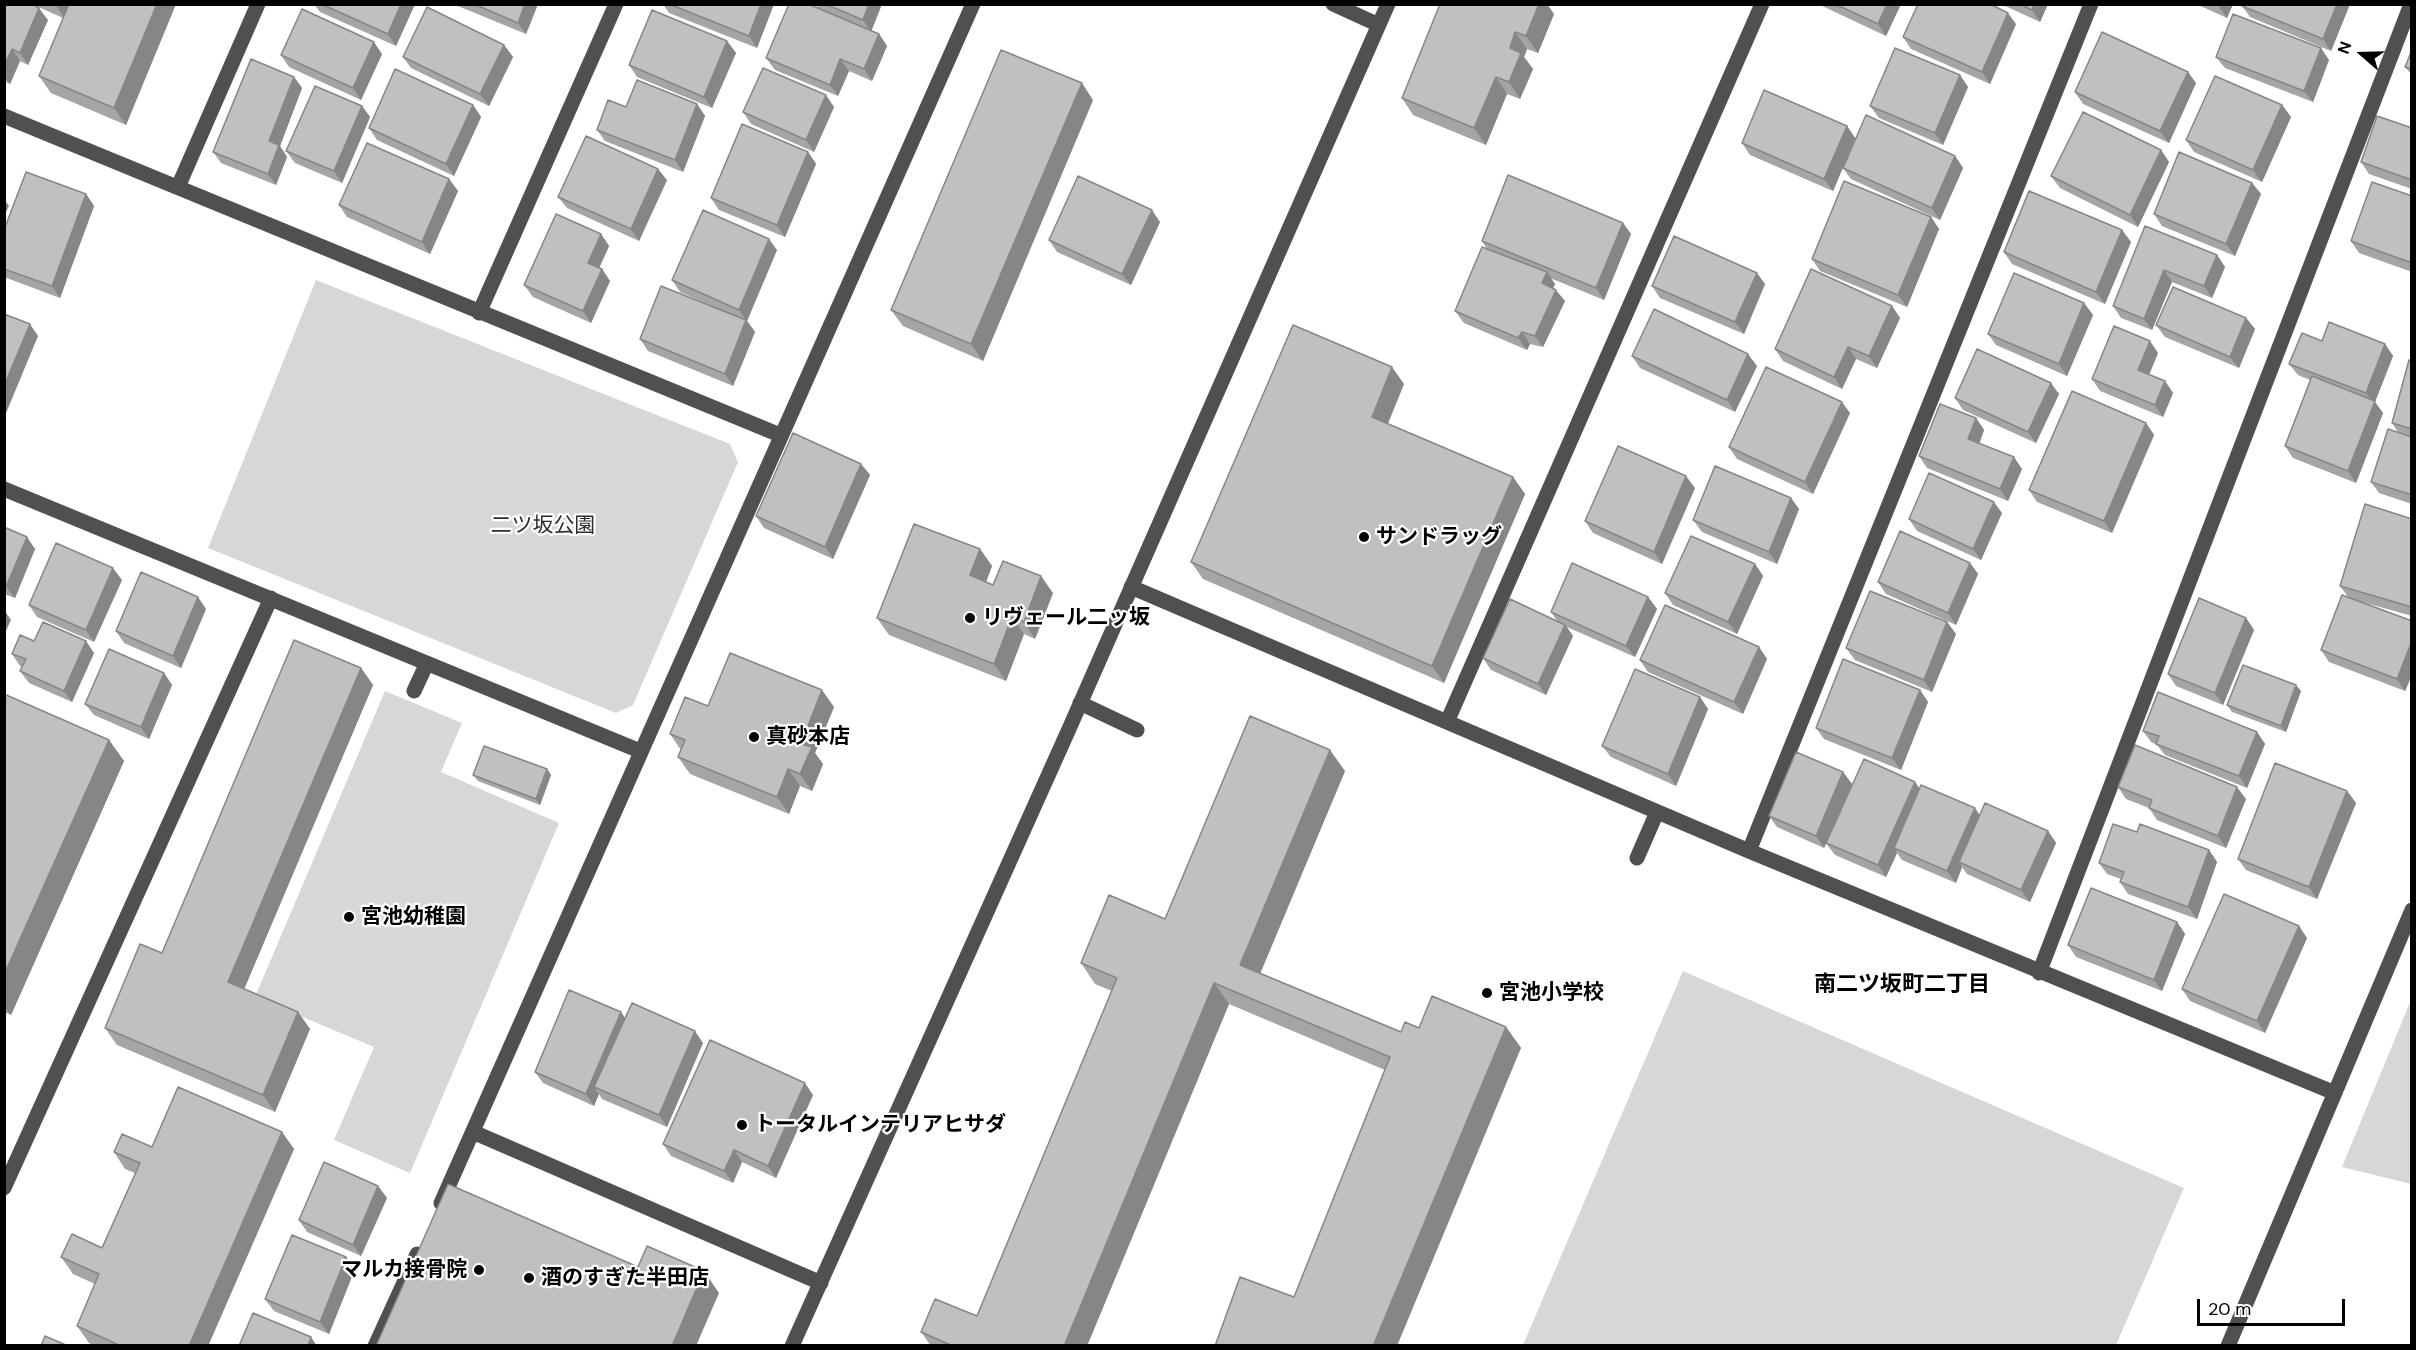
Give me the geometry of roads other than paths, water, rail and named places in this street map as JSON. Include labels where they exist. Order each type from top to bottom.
[{"type":"street","points":[[178,187],[258,4]]},
{"type":"street","points":[[479,313],[615,4]]},
{"type":"street","points":[[434,1217],[973,4]]},
{"type":"street","points":[[1333,4],[1379,25]]},
{"type":"street","points":[[792,1346],[1080,703],[1388,4]]},
{"type":"street","points":[[1447,722],[1762,4]]},
{"type":"street","points":[[1749,851],[2091,4]]},
{"type":"street","points":[[2039,973],[2411,4]]},
{"type":"street","points":[[4,116],[780,435]]},
{"type":"street","points":[[4,489],[640,751]]},
{"type":"street","points":[[1131,587],[2039,973],[2335,1093]]},
{"type":"street","points":[[4,1188],[271,598]]},
{"type":"street","points":[[414,691],[427,663]]},
{"type":"street","points":[[1080,703],[1137,730]]},
{"type":"street","points":[[1637,858],[1657,812]]},
{"type":"street","points":[[2228,1346],[2412,910]]},
{"type":"street","points":[[473,1132],[821,1282]]},
{"type":"street","points":[[375,1346],[424,1239]]},
{"type":"place","name":"サンドラッグ","points":[[1364,537]]},
{"type":"place","name":"リヴェール二ッ坂","points":[[970,618]]},
{"type":"place","name":"真砂本店","points":[[754,737]]},
{"type":"place","name":"宮池幼稚園","points":[[349,917]]},
{"type":"place","name":"宮池小学校","points":[[1487,993]]},
{"type":"place","name":"トータルインテリアヒサダ","points":[[742,1125]]},
{"type":"place","name":"マルカ接骨院","points":[[479,1270]]},
{"type":"place","name":"酒のすぎた半田店","points":[[529,1278]]},
{"type":"district","name":"南二ツ坂町二丁目","points":[[1902,985]]},
{"type":"park label","name":"二ツ坂公園","points":[[543,526]]}]
